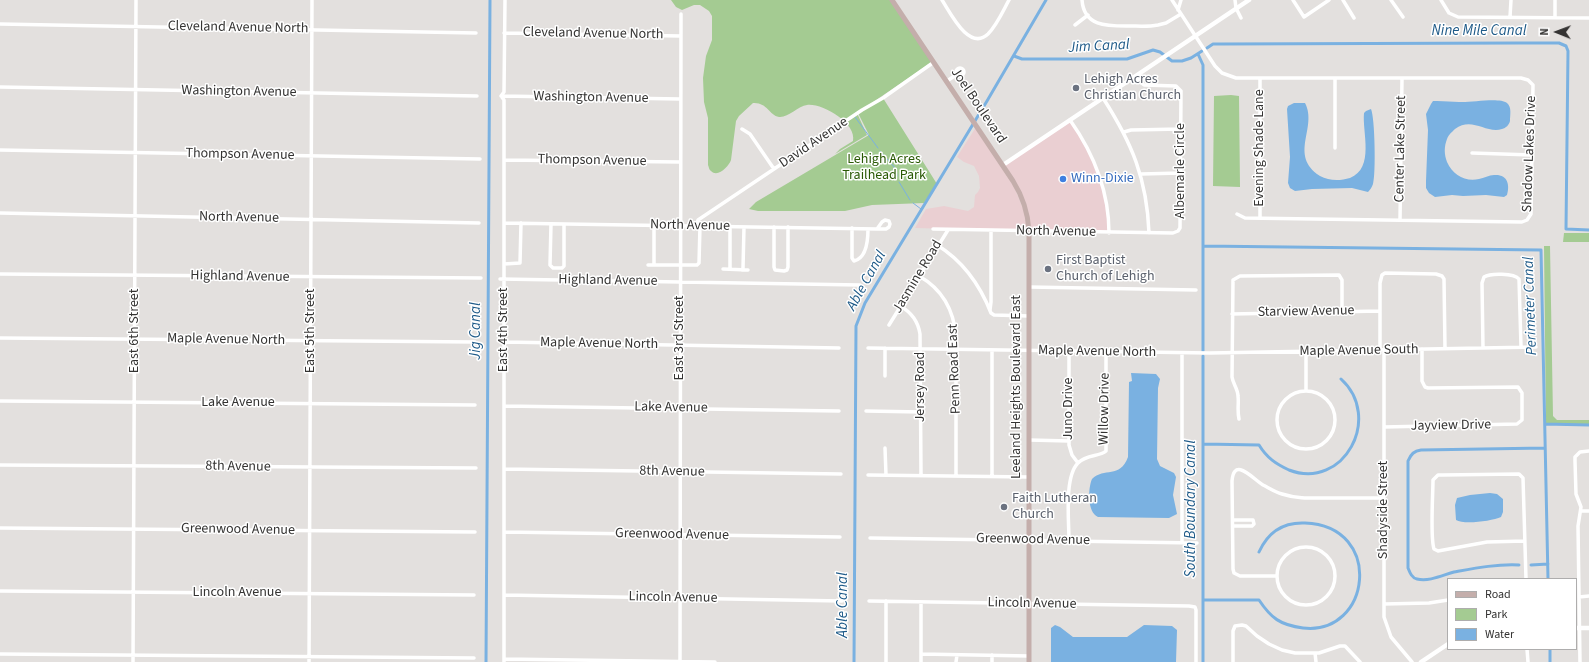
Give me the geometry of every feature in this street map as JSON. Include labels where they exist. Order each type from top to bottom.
[{"type":"main road","name":"Joel Boulevard","points":[[892,0],[1016,185],[1024,203],[1029,231]]},
{"type":"main road","name":"Leeland Heights Boulevard East","points":[[1029,231],[1029,659]]},
{"type":"street","name":"East 6th Street","points":[[133,662],[136,0]]},
{"type":"street","name":"East 5th Street","points":[[309,662],[312,0]]},
{"type":"street","name":"East 4th Street","points":[[504,660],[504,342],[502,279],[504,264],[504,100],[501,96],[504,92],[505,0]]},
{"type":"street","points":[[942,0],[965,34],[975,38],[981,38],[988,34],[1009,0]]},
{"type":"street","points":[[1082,0],[1088,15],[1098,23],[1106,25],[1150,26],[1166,23],[1181,14]]},
{"type":"street","name":"Shadow Lakes Drive","points":[[1172,0],[1215,66],[1222,73],[1236,78],[1528,80],[1533,85],[1531,214],[1528,220],[1522,222],[1245,218],[1236,214]]},
{"type":"street","points":[[1178,10],[1181,0]]},
{"type":"street","points":[[1235,0],[1236,8],[1241,18]]},
{"type":"street","points":[[1003,165],[1249,0]]},
{"type":"street","points":[[1293,0],[1304,17],[1329,0]]},
{"type":"street","points":[[1343,0],[1354,18]]},
{"type":"street","points":[[1392,0],[1403,17]]},
{"type":"street","points":[[1440,0],[1449,13],[1455,16],[1589,18]]},
{"type":"street","points":[[1510,0],[1510,17]]},
{"type":"street","points":[[1555,0],[1555,17]]},
{"type":"street","name":"East 3rd Street","points":[[680,662],[681,14]]},
{"type":"street","points":[[1075,25],[1088,15]]},
{"type":"street","name":"Cleveland Avenue North","points":[[0,24],[476,32]]},
{"type":"street","name":"Cleveland Avenue North","points":[[504,33],[681,36]]},
{"type":"street","name":"David Avenue","points":[[698,226],[698,220],[862,110],[883,98],[934,62]]},
{"type":"street","points":[[947,81],[956,74]]},
{"type":"street","name":"Albemarle Circle","points":[[1136,76],[1144,85],[1176,86],[1181,91],[1180,228],[1178,231]]},
{"type":"street","name":"Evening Shade Lane","points":[[1260,78],[1260,218]]},
{"type":"street","points":[[1335,79],[1335,148]]},
{"type":"street","name":"Center Lake Street","points":[[1400,220],[1402,79]]},
{"type":"street","name":"Washington Avenue","points":[[0,87],[477,96]]},
{"type":"street","name":"Washington Avenue","points":[[501,96],[680,99]]},
{"type":"street","points":[[1103,98],[1124,132],[1131,147],[1140,174],[1147,209],[1149,233]]},
{"type":"street","points":[[1070,120],[1086,144],[1097,169],[1106,201],[1109,233]]},
{"type":"street","points":[[742,129],[750,134],[774,169]]},
{"type":"street","points":[[1124,132],[1131,130],[1181,129]]},
{"type":"street","name":"Thompson Avenue","points":[[0,150],[480,159]]},
{"type":"street","points":[[1472,153],[1532,155]]},
{"type":"street","name":"Thompson Avenue","points":[[504,160],[680,162]]},
{"type":"street","points":[[1140,174],[1181,173]]},
{"type":"street","name":"North Avenue","points":[[0,213],[479,223]]},
{"type":"street","name":"North Avenue","points":[[504,223],[877,229]]},
{"type":"street","points":[[504,264],[520,263],[521,223]]},
{"type":"street","points":[[551,224],[550,265],[553,268],[562,268],[564,266],[564,224]]},
{"type":"street","points":[[654,226],[654,265]]},
{"type":"street","points":[[648,265],[697,265],[699,263],[698,226]]},
{"type":"street","points":[[730,226],[731,269]]},
{"type":"street","points":[[742,270],[744,227]]},
{"type":"street","points":[[774,227],[775,270],[792,270]]},
{"type":"street","points":[[785,271],[788,267],[788,227]]},
{"type":"street","points":[[852,228],[852,258],[854,261],[860,258],[867,245],[868,229]]},
{"type":"street","name":"North Avenue","points":[[933,229],[1173,234],[1178,231]]},
{"type":"street","name":"Jasmine Road","points":[[889,325],[937,245],[948,230]]},
{"type":"street","points":[[990,310],[991,230]]},
{"type":"street","points":[[937,245],[952,256],[969,273],[994,315],[1029,316]]},
{"type":"street","points":[[724,270],[748,270]]},
{"type":"street","name":"Shadyside Street","points":[[1412,662],[1389,633],[1385,623],[1384,427],[1380,311],[1380,283],[1382,275],[1385,273],[1421,273],[1442,276],[1444,285],[1445,349]]},
{"type":"street","name":"Highland Avenue","points":[[0,274],[481,278]]},
{"type":"street","points":[[1483,348],[1482,283],[1484,277],[1491,274],[1514,275],[1519,279],[1521,347]]},
{"type":"street","points":[[1239,419],[1237,410],[1238,393],[1233,380],[1232,353],[1232,283],[1236,277],[1338,275],[1342,280],[1342,312]]},
{"type":"street","name":"Penn Road East","points":[[919,276],[935,287],[948,306],[955,325],[956,476]]},
{"type":"street","name":"Highland Avenue","points":[[502,279],[860,285]]},
{"type":"street","points":[[1029,287],[1196,290]]},
{"type":"street","name":"Jersey Road","points":[[900,306],[911,314],[917,323],[920,334],[921,475]]},
{"type":"street","name":"Starview Avenue","points":[[1232,314],[1380,311]]},
{"type":"street","name":"Maple Avenue North","points":[[0,338],[475,342]]},
{"type":"street","name":"Maple Avenue North","points":[[504,342],[839,348]]},
{"type":"street","name":"Maple Avenue South","points":[[1182,353],[1536,347]]},
{"type":"street","name":"Maple Avenue North","points":[[868,348],[1182,353]]},
{"type":"street","points":[[885,348],[885,376]]},
{"type":"street","name":"Jayview Drive","points":[[1384,427],[1517,424],[1522,420],[1522,393],[1518,387],[1428,388],[1422,381],[1422,349]]},
{"type":"street","points":[[992,350],[992,477]]},
{"type":"street","name":"Juno Drive","points":[[1069,351],[1069,441],[1070,452],[1078,462]]},
{"type":"street","name":"Willow Drive","points":[[1078,462],[1089,456],[1106,451],[1106,352]]},
{"type":"street","points":[[1306,352],[1306,391]]},
{"type":"street","points":[[1182,353],[1182,543]]},
{"type":"street","points":[[1306,391],[1320,395],[1328,401],[1333,409],[1335,420],[1334,430],[1329,439],[1321,445],[1307,449],[1296,447],[1288,442],[1281,434],[1277,422],[1279,410],[1286,399],[1295,393],[1306,391]]},
{"type":"street","name":"Lake Avenue","points":[[0,401],[476,405]]},
{"type":"street","name":"Lake Avenue","points":[[504,406],[839,411]]},
{"type":"street","points":[[866,412],[921,412]]},
{"type":"street","points":[[1029,440],[1069,441]]},
{"type":"street","points":[[885,448],[886,475]]},
{"type":"street","points":[[1580,662],[1578,628],[1578,526],[1581,511],[1576,494],[1575,457],[1580,452],[1589,452]]},
{"type":"street","points":[[1069,541],[1069,482],[1078,462]]},
{"type":"street","name":"8th Avenue","points":[[0,465],[476,468]]},
{"type":"street","name":"8th Avenue","points":[[504,469],[841,474]]},
{"type":"street","points":[[1277,576],[1237,575],[1234,573],[1232,526],[1233,477],[1236,471],[1246,471],[1259,482],[1272,490],[1290,496],[1304,498],[1384,498]]},
{"type":"street","points":[[868,474],[1029,478]]},
{"type":"street","points":[[1525,541],[1487,542],[1438,551],[1434,549],[1433,480],[1435,477],[1442,475],[1519,474],[1523,478],[1524,481],[1526,578]]},
{"type":"street","points":[[1581,511],[1589,511]]},
{"type":"street","points":[[1232,526],[1252,526],[1254,524],[1253,520],[1233,520]]},
{"type":"street","name":"Greenwood Avenue","points":[[0,528],[476,532]]},
{"type":"street","name":"Greenwood Avenue","points":[[504,532],[840,537]]},
{"type":"street","name":"Greenwood Avenue","points":[[870,538],[1197,543]]},
{"type":"street","points":[[1307,547],[1316,548],[1326,554],[1332,563],[1335,575],[1334,584],[1329,594],[1317,603],[1308,605],[1297,603],[1286,597],[1280,589],[1277,576],[1280,564],[1288,554],[1298,548],[1307,547]]},
{"type":"street","name":"Lincoln Avenue","points":[[0,591],[474,595]]},
{"type":"street","name":"Lincoln Avenue","points":[[504,595],[842,601]]},
{"type":"street","points":[[1579,597],[1589,596]]},
{"type":"street","points":[[1384,604],[1429,604],[1447,600]]},
{"type":"street","name":"Lincoln Avenue","points":[[869,601],[1189,606],[1194,607],[1196,610],[1196,662]]},
{"type":"street","points":[[886,601],[886,662]]},
{"type":"street","points":[[921,602],[921,662]]},
{"type":"street","points":[[1232,662],[1232,634],[1235,626],[1242,625],[1246,626],[1266,642],[1282,650],[1300,653],[1315,653],[1344,646],[1360,662]]},
{"type":"street","points":[[1578,628],[1589,628]]},
{"type":"street","points":[[1420,662],[1447,645]]},
{"type":"street","points":[[1527,650],[1528,662]]},
{"type":"street","points":[[1315,653],[1316,662]]},
{"type":"street","points":[[0,654],[474,658]]},
{"type":"street","points":[[921,654],[992,655],[1029,659]]},
{"type":"street","points":[[956,662],[957,654]]},
{"type":"street","points":[[992,655],[992,662]]},
{"type":"street","points":[[504,660],[715,662]]},
{"type":"shaded area","points":[[1072,121],[1100,173],[1110,231],[1030,231],[1029,219],[1005,165]]},
{"type":"shaded area","points":[[976,127],[1014,186],[1024,211],[1027,231],[915,228],[926,209],[944,206],[968,211],[974,207],[975,195],[980,188],[979,176],[974,166],[957,157]]},
{"type":"green space","points":[[671,0],[890,0],[932,62],[857,113],[867,135],[835,154],[853,141],[853,134],[844,121],[829,111],[821,107],[807,105],[800,107],[786,116],[779,117],[773,114],[762,104],[753,103],[739,116],[736,121],[730,162],[726,168],[720,172],[714,173],[710,170],[708,165],[708,118],[704,102],[703,78],[706,56],[712,40],[712,16],[709,11],[700,5],[694,5],[682,10],[676,7]]},
{"type":"green space","points":[[1214,96],[1239,96],[1240,187],[1213,186]]},
{"type":"green space","name":"Lehigh Acres Trailhead Park","points":[[883,98],[937,184],[924,203],[872,205],[845,211],[758,211],[749,209],[756,202],[869,135],[858,113]]},
{"type":"green space","points":[[1564,233],[1589,233],[1589,242],[1563,242]]},
{"type":"green space","points":[[1544,246],[1550,246],[1553,416],[1557,420],[1589,420],[1589,425],[1546,425]]},
{"type":"water","points":[[1498,100],[1507,103],[1510,107],[1510,121],[1506,127],[1496,130],[1467,124],[1461,125],[1449,136],[1446,142],[1445,150],[1446,159],[1450,167],[1456,174],[1464,178],[1474,180],[1492,175],[1499,175],[1505,178],[1508,188],[1507,195],[1504,197],[1486,195],[1452,195],[1435,197],[1429,193],[1426,188],[1428,130],[1426,114],[1433,101],[1464,102]]},
{"type":"water","points":[[1294,103],[1305,103],[1308,112],[1305,141],[1306,159],[1311,168],[1320,176],[1335,180],[1350,178],[1358,173],[1362,166],[1366,149],[1364,113],[1371,109],[1374,134],[1375,169],[1373,184],[1368,192],[1352,188],[1295,191],[1290,188],[1288,183],[1290,157],[1287,109],[1288,106]]},
{"type":"water","points":[[1131,373],[1156,374],[1160,379],[1158,388],[1157,459],[1160,466],[1174,473],[1176,477],[1173,495],[1177,514],[1169,518],[1098,517],[1094,514],[1090,505],[1089,494],[1092,479],[1121,468],[1125,464],[1128,457],[1129,382],[1132,381]]},
{"type":"water","points":[[1490,493],[1497,494],[1503,499],[1503,512],[1501,517],[1478,522],[1456,520],[1455,505],[1457,498]]},
{"type":"water","points":[[1055,625],[1073,637],[1127,637],[1144,625],[1172,626],[1177,630],[1176,662],[1051,662],[1051,628]]},
{"type":"waterway","name":"Jig Canal","points":[[486,662],[490,0]]},
{"type":"waterway","name":"Able Canal","points":[[854,662],[856,326],[865,303],[1046,0]]},
{"type":"waterway","name":"Nine Mile Canal","points":[[1207,48],[1213,44],[1559,43],[1566,46],[1568,51],[1566,229],[1589,230]]},
{"type":"waterway","name":"Jim Canal","points":[[1014,56],[1022,59],[1127,59],[1153,50],[1160,52],[1172,61],[1182,61],[1191,58],[1202,51]]},
{"type":"waterway","name":"South Boundary Canal","points":[[1198,54],[1203,65],[1203,351]]},
{"type":"waterway","points":[[855,117],[878,148]]},
{"type":"waterway","points":[[880,151],[896,169],[897,176]]},
{"type":"waterway","points":[[899,182],[910,200]]},
{"type":"waterway","points":[[913,203],[921,209]]},
{"type":"waterway","name":"Perimeter Canal","points":[[1203,246],[1541,250],[1548,578]]},
{"type":"waterway","name":"South Boundary Canal","points":[[1203,356],[1203,662]]},
{"type":"waterway","points":[[1203,444],[1259,445],[1265,454],[1272,460],[1289,470],[1309,474],[1326,470],[1341,460],[1351,447],[1358,430],[1358,412],[1353,395],[1341,379]]},
{"type":"waterway","points":[[1545,424],[1589,425]]},
{"type":"waterway","points":[[1519,565],[1502,565],[1478,568],[1454,572],[1426,580],[1417,579],[1412,576],[1408,568],[1408,461],[1413,453],[1421,450],[1545,448]]},
{"type":"waterway","points":[[1203,600],[1259,600],[1268,612],[1277,620],[1288,625],[1303,628],[1326,626],[1343,615],[1355,599],[1360,580],[1357,560],[1348,542],[1331,529],[1305,523],[1283,526],[1267,539],[1259,552]]},
{"type":"waterway","points":[[1531,565],[1548,564]]},
{"type":"waterway","name":"Perimeter Canal","points":[[1550,650],[1550,662]]},
{"type":"place","name":"Lehigh Acres Christian Church","points":[[1076,88]]},
{"type":"place","name":"Winn-Dixie","points":[[1063,179]]},
{"type":"place","name":"First Baptist Church of Lehigh","points":[[1048,269]]},
{"type":"place","name":"Faith Lutheran Church","points":[[1004,507]]}]
